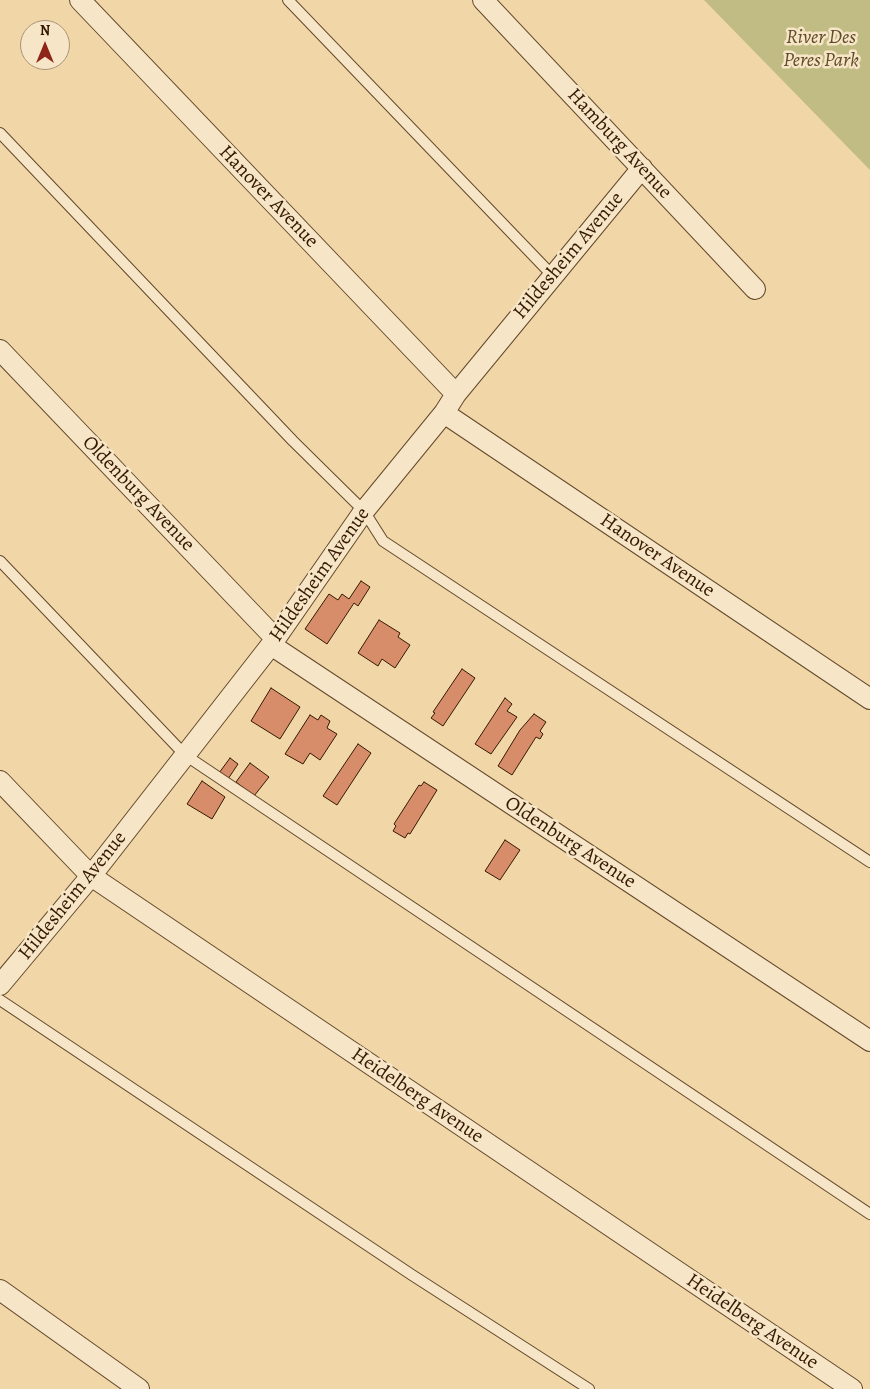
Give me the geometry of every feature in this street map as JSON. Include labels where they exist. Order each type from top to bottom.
[{"type":"street","name":"Hanover Avenue","points":[[80,0],[456,394]]},
{"type":"street","name":"Hamburg Avenue","points":[[483,0],[755,289]]},
{"type":"street","name":"Hildesheim Avenue","points":[[0,984],[91,876],[273,642],[364,511],[444,413],[456,394],[642,168]]},
{"type":"street","name":"Oldenburg Avenue","points":[[0,350],[273,642],[870,1041]]},
{"type":"street","name":"Hanover Avenue","points":[[444,413],[870,699]]},
{"type":"street","name":"Heidelberg Avenue","points":[[0,781],[91,876],[852,1389]]},
{"type":"street","points":[[0,1290],[139,1389]]},
{"type":"lane","points":[[288,0],[552,276]]},
{"type":"lane","points":[[0,133],[287,434],[364,511],[383,540],[870,862]]},
{"type":"lane","points":[[0,561],[185,755],[870,1214]]},
{"type":"lane","points":[[0,1000],[412,1275],[589,1389]]},
{"type":"green space","name":"River Des Peres Park","points":[[704,0],[870,0],[870,170],[867,167]]},
{"type":"building","points":[[361,581],[370,587],[358,606],[354,603],[327,644],[305,629],[329,594],[338,600],[342,594],[349,599]]},
{"type":"building","points":[[379,620],[400,633],[398,637],[410,645],[395,668],[382,659],[378,666],[358,653]]},
{"type":"building","points":[[462,669],[475,678],[443,726],[431,718],[435,713],[433,712]]},
{"type":"building","points":[[271,688],[300,707],[280,739],[251,721]]},
{"type":"building","points":[[505,698],[512,704],[507,711],[517,717],[491,754],[475,744]]},
{"type":"building","points":[[534,714],[546,722],[540,731],[543,734],[540,739],[536,737],[512,775],[498,766],[520,730]]},
{"type":"building","points":[[310,715],[318,720],[321,715],[330,721],[327,728],[337,734],[320,760],[310,753],[303,764],[285,754]]},
{"type":"building","points":[[358,744],[371,753],[337,805],[323,796]]},
{"type":"building","points":[[230,758],[238,764],[228,779],[219,773]]},
{"type":"building","points":[[250,763],[269,777],[254,796],[236,782]]},
{"type":"building","points":[[202,781],[225,797],[212,819],[187,804]]},
{"type":"building","points":[[424,782],[437,790],[410,834],[408,833],[405,838],[393,831],[396,826],[394,824],[419,785],[421,786]]},
{"type":"building","points":[[505,840],[520,850],[500,880],[485,871]]}]
